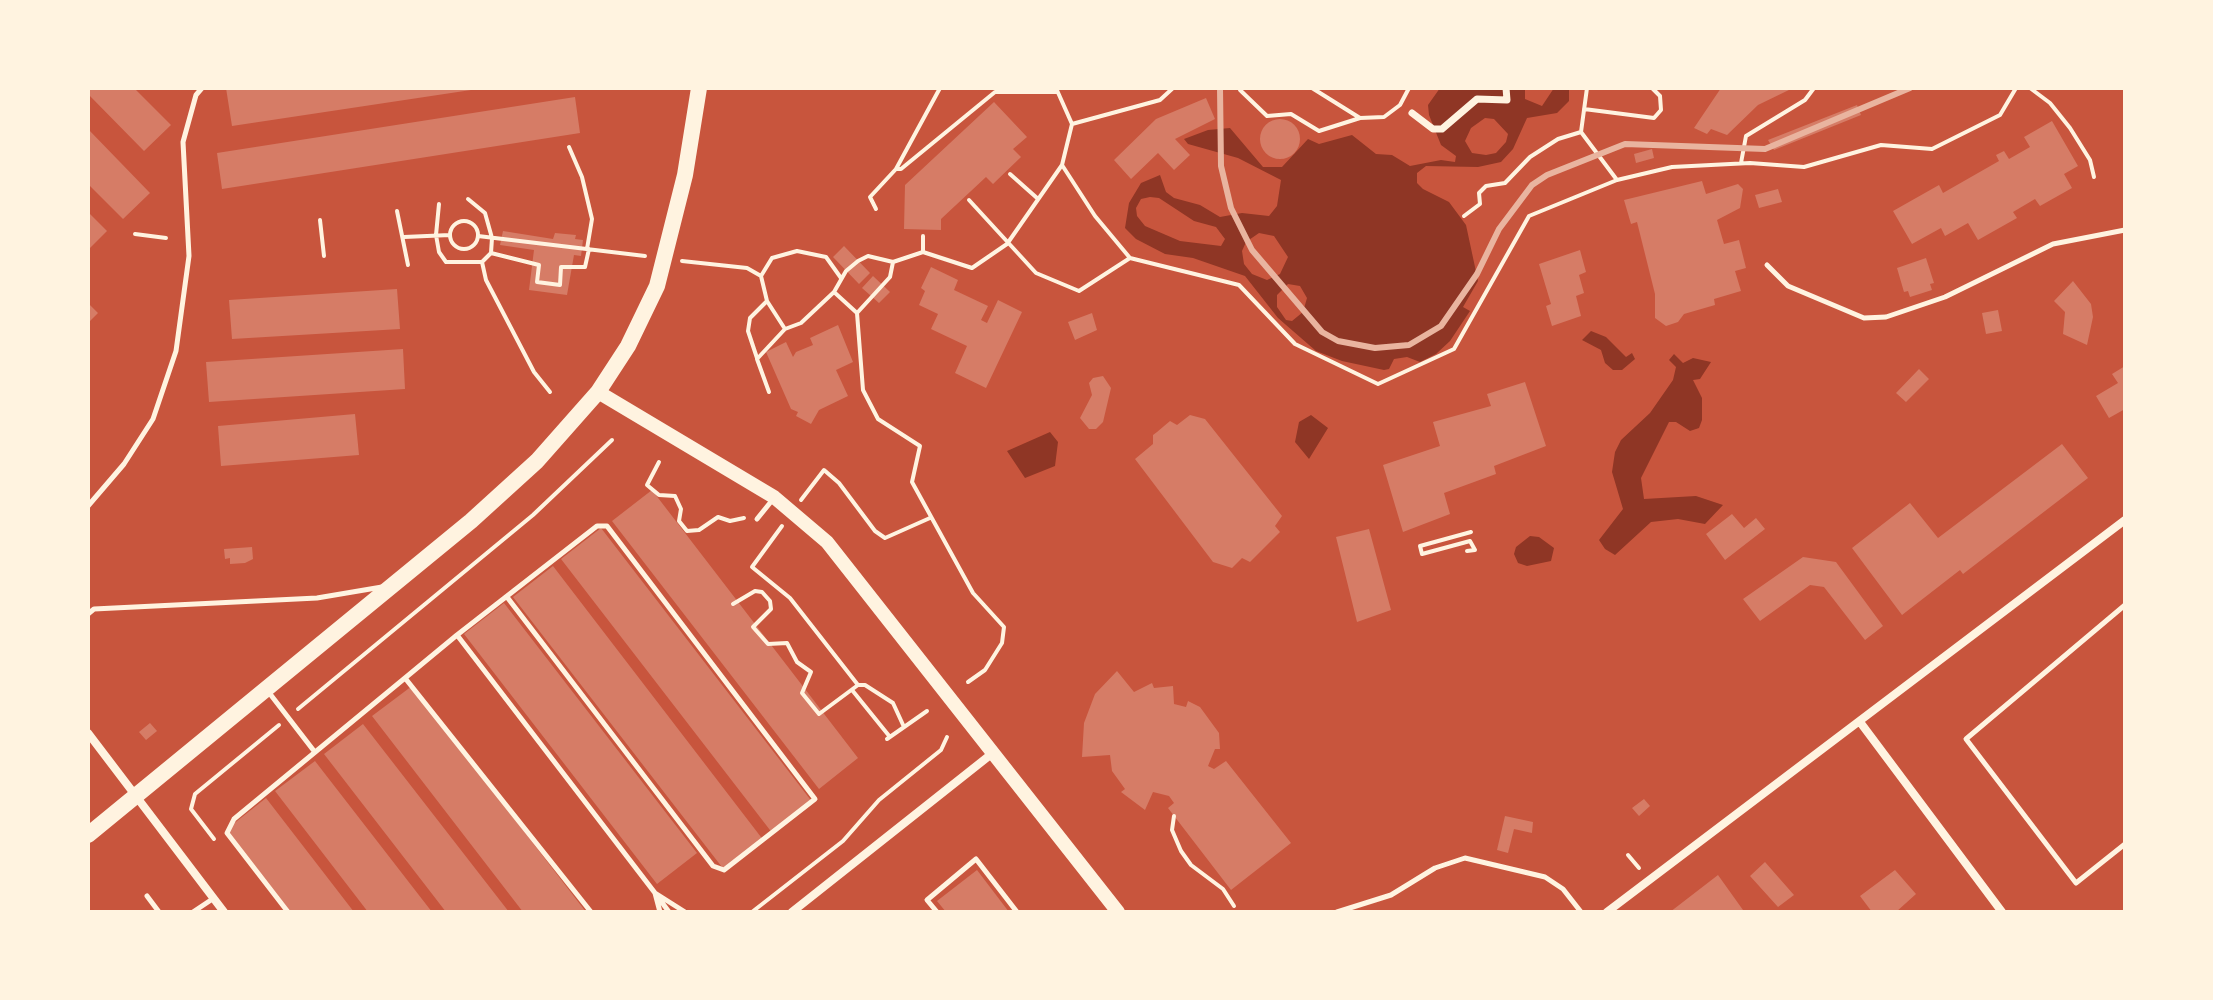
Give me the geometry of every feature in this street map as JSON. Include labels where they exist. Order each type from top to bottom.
[{"type":"main road","points":[[88,835],[395,585],[537,461],[598,392],[628,346],[657,286],[682,188],[699,88]]},
{"type":"street","points":[[1412,113],[1433,129],[1442,129],[1477,99],[1507,100],[1506,88]]},
{"type":"street","points":[[598,392],[774,497],[827,542],[1118,912]]},
{"type":"street","points":[[1607,912],[2125,520]]},
{"type":"street","points":[[1860,722],[2002,912]]},
{"type":"street","points":[[88,733],[224,912]]},
{"type":"street","points":[[792,912],[994,752]]},
{"type":"lane","points":[[88,506],[124,464],[153,419],[176,351],[189,256],[183,142],[196,95],[202,88]]},
{"type":"lane","points":[[1767,265],[1788,286],[1864,318],[1886,317],[1945,297],[2053,244],[2125,230]]},
{"type":"lane","points":[[757,519],[774,497]]},
{"type":"lane","points":[[288,912],[227,833],[234,819],[457,635],[597,526],[607,526],[815,799],[724,870],[713,866],[507,597]]},
{"type":"lane","points":[[88,614],[94,609],[317,598],[395,585]]},
{"type":"lane","points":[[2125,605],[1966,739],[2076,883],[2125,844]]},
{"type":"lane","points":[[457,635],[669,912]]},
{"type":"lane","points":[[405,678],[591,912]]},
{"type":"lane","points":[[267,689],[314,751]]},
{"type":"lane","points":[[1337,912],[1391,895],[1435,868],[1465,858],[1545,877],[1563,889],[1581,912]]},
{"type":"lane","points":[[937,912],[927,900],[976,859],[1017,912]]},
{"type":"lane","points":[[655,893],[660,912]]},
{"type":"lane","points":[[655,893],[685,912]]},
{"type":"lane","points":[[147,896],[159,912]]},
{"type":"lane","points":[[193,912],[214,898]]},
{"type":"path","points":[[876,209],[870,197],[896,169],[940,88]]},
{"type":"path","points":[[1072,124],[1160,100],[1173,88]]},
{"type":"path","points":[[1207,88],[1249,88]]},
{"type":"path","points":[[1312,88],[1360,118]]},
{"type":"path","points":[[1240,90],[1267,116],[1291,114],[1319,131],[1360,118],[1384,117],[1400,105],[1409,88]]},
{"type":"path","points":[[1587,88],[1581,132],[1617,180]]},
{"type":"path","points":[[1584,109],[1654,118],[1661,110],[1660,96],[1652,88]]},
{"type":"path","points":[[1741,163],[1746,136],[1805,100],[1814,88]]},
{"type":"path","points":[[1062,165],[1095,216],[1130,258],[1239,285],[1295,344],[1378,384],[1454,349],[1529,216],[1617,180],[1672,167],[1741,163],[1804,167],[1881,145],[1932,149],[2000,115],[2016,88]]},
{"type":"path","points":[[2030,88],[2050,103],[2070,128],[2090,160],[2094,177]]},
{"type":"path","points":[[757,359],[785,329],[801,323],[834,292],[841,278],[868,256],[893,262],[923,252],[972,268],[1007,244],[1062,165],[1072,124],[1056,90],[995,92],[901,169],[896,169]]},
{"type":"path","points":[[1464,216],[1480,204],[1479,193],[1486,186],[1505,183],[1530,157],[1558,139],[1581,132]]},
{"type":"path","points":[[569,147],[582,177],[592,219],[585,259]]},
{"type":"path","points":[[1010,174],[1037,198]]},
{"type":"path","points":[[439,204],[436,235],[439,252],[446,262],[482,262],[491,253],[492,238],[485,213],[468,199]]},
{"type":"path","points":[[969,200],[1036,273],[1079,291],[1130,258]]},
{"type":"path","points":[[397,211],[408,265]]},
{"type":"path","points":[[320,220],[324,256]]},
{"type":"path","points":[[463,220],[473,224],[478,236],[474,246],[461,250],[452,243],[450,235],[453,225],[463,220]]},
{"type":"path","points":[[135,234],[166,238]]},
{"type":"path","points":[[403,237],[450,235]]},
{"type":"path","points":[[478,236],[592,250],[585,267],[561,267],[560,285],[537,282],[539,265],[491,253]]},
{"type":"path","points":[[923,236],[923,252]]},
{"type":"path","points":[[785,329],[767,301],[761,276],[772,258],[797,251],[826,257],[841,278]]},
{"type":"path","points":[[482,262],[486,280],[520,346],[550,392]]},
{"type":"path","points":[[857,313],[890,277],[893,262]]},
{"type":"path","points":[[747,268],[761,276]]},
{"type":"path","points":[[834,292],[857,313],[863,390],[878,419],[920,446],[912,482],[973,593],[1004,627],[1002,643],[985,670],[968,682]]},
{"type":"path","points":[[767,301],[750,318],[748,331],[769,392]]},
{"type":"path","points":[[215,840],[191,809],[195,794],[547,503],[612,440]]},
{"type":"path","points":[[659,462],[647,485],[659,495],[675,496],[681,509],[679,521],[687,531],[699,530],[718,517],[730,521],[750,515]]},
{"type":"path","points":[[819,476],[824,470],[839,483],[875,531],[885,538],[930,518]]},
{"type":"path","points":[[1467,551],[1475,550],[1470,541],[1422,554],[1420,546],[1471,532]]},
{"type":"path","points":[[758,559],[752,567],[790,598],[858,685]]},
{"type":"path","points":[[733,604],[755,591],[762,592],[770,601],[771,609],[753,627],[768,644],[787,643],[797,662],[811,672],[802,693],[819,714],[858,685],[865,685],[893,703],[904,727]]},
{"type":"path","points":[[852,690],[889,738],[927,711]]},
{"type":"path","points":[[752,912],[843,841],[879,800],[941,750],[947,737]]},
{"type":"path","points":[[1174,816],[1172,830],[1181,851],[1191,865],[1223,889],[1234,906]]},
{"type":"shaded area","points":[[1440,88],[1525,88],[1525,99],[1542,106],[1554,88],[1569,88],[1569,101],[1557,113],[1527,118],[1513,149],[1501,162],[1478,167],[1426,166],[1417,173],[1417,183],[1449,202],[1466,225],[1478,281],[1463,307],[1470,311],[1450,341],[1436,354],[1420,362],[1407,357],[1394,359],[1389,369],[1384,370],[1342,361],[1316,351],[1278,318],[1245,276],[1193,258],[1165,254],[1136,239],[1125,228],[1129,203],[1141,183],[1160,175],[1166,192],[1174,198],[1200,205],[1220,217],[1242,213],[1269,216],[1277,206],[1281,180],[1238,158],[1188,144],[1184,139],[1208,130],[1230,128],[1263,167],[1282,167],[1308,139],[1319,144],[1352,135],[1376,154],[1392,155],[1410,166],[1441,160],[1455,162],[1456,156],[1441,145],[1428,105]],"holes":[[[1485,118],[1494,119],[1508,134],[1506,142],[1496,153],[1472,153],[1465,141],[1471,128]],[[1159,198],[1194,221],[1216,227],[1225,239],[1221,246],[1180,241],[1145,226],[1137,216],[1136,208],[1141,199]],[[1259,233],[1274,236],[1288,257],[1280,274],[1267,280],[1252,274],[1244,264],[1242,251],[1246,242]],[[1288,284],[1300,286],[1307,298],[1303,312],[1292,321],[1286,320],[1277,307],[1277,295]]]},
{"type":"shaded area","points":[[1591,331],[1606,337],[1626,357],[1632,353],[1635,359],[1622,370],[1613,370],[1605,363],[1601,350],[1582,340]]},
{"type":"shaded area","points":[[1674,354],[1683,363],[1693,358],[1711,362],[1700,379],[1693,380],[1702,398],[1702,420],[1699,428],[1690,431],[1676,422],[1669,422],[1641,478],[1644,499],[1696,496],[1723,505],[1705,524],[1678,519],[1651,522],[1615,555],[1605,549],[1599,540],[1623,509],[1612,472],[1615,452],[1621,440],[1650,413],[1673,380],[1676,367],[1669,360]]},
{"type":"shaded area","points":[[1311,415],[1328,428],[1309,459],[1295,442],[1299,422]]},
{"type":"shaded area","points":[[1050,432],[1058,442],[1055,466],[1025,478],[1007,451]]},
{"type":"shaded area","points":[[1530,536],[1539,537],[1554,548],[1551,561],[1527,566],[1518,563],[1514,554],[1516,547]]},
{"type":"building","points":[[88,88],[134,88],[171,125],[144,151],[88,94]]},
{"type":"building","points":[[226,88],[471,88],[471,90],[232,126]]},
{"type":"building","points":[[1721,88],[1793,88],[1758,105],[1727,135],[1711,129],[1707,134],[1694,128]]},
{"type":"building","points":[[575,97],[580,133],[222,189],[217,153]]},
{"type":"building","points":[[1206,98],[1215,119],[1175,139],[1190,155],[1174,170],[1158,153],[1131,179],[1114,160],[1156,119]]},
{"type":"building","points":[[994,102],[1027,137],[1013,149],[1021,157],[993,184],[986,177],[941,219],[941,230],[904,229],[905,185]]},
{"type":"building","points":[[1857,105],[1861,115],[1774,150],[1768,140]]},
{"type":"building","points":[[1280,119],[1294,125],[1300,139],[1294,153],[1280,159],[1266,153],[1260,139],[1266,125]]},
{"type":"building","points":[[2052,121],[2078,166],[2064,174],[2072,188],[2040,206],[2035,199],[2013,212],[2017,218],[1978,240],[1968,223],[1945,236],[1941,228],[1912,244],[1893,211],[1939,185],[1943,193],[1999,161],[1996,155],[2004,151],[2009,159],[2030,147],[2024,137]]},
{"type":"building","points":[[88,129],[150,193],[123,219],[88,184]]},
{"type":"building","points":[[1652,149],[1654,158],[1636,163],[1634,154]]},
{"type":"building","points":[[1702,181],[1706,194],[1738,184],[1743,189],[1740,208],[1717,220],[1724,244],[1739,240],[1746,268],[1735,271],[1741,291],[1714,299],[1715,305],[1684,314],[1678,322],[1666,326],[1655,318],[1655,294],[1637,222],[1631,224],[1624,200]]},
{"type":"building","points":[[1778,189],[1782,202],[1759,208],[1755,195]]},
{"type":"building","points":[[88,212],[107,231],[88,250]]},
{"type":"building","points":[[503,231],[553,239],[555,233],[576,235],[575,239],[583,240],[581,256],[574,255],[567,295],[529,290],[534,250],[500,245]]},
{"type":"building","points":[[844,246],[870,273],[859,284],[833,257]]},
{"type":"building","points":[[1580,250],[1586,272],[1579,275],[1584,293],[1576,296],[1581,316],[1552,326],[1546,306],[1551,304],[1539,264]]},
{"type":"building","points":[[1926,258],[1934,283],[1930,284],[1932,290],[1910,297],[1908,291],[1904,292],[1897,268]]},
{"type":"building","points":[[931,267],[958,280],[954,290],[988,306],[981,320],[987,323],[998,300],[1022,312],[986,388],[955,373],[967,346],[931,329],[938,314],[919,305],[925,291],[921,288]]},
{"type":"building","points":[[873,276],[890,292],[879,303],[862,288]]},
{"type":"building","points":[[2073,281],[2091,304],[2093,317],[2087,345],[2063,334],[2065,312],[2054,301]]},
{"type":"building","points":[[397,289],[400,329],[232,339],[229,300]]},
{"type":"building","points":[[88,303],[98,313],[88,323]]},
{"type":"building","points":[[1998,310],[2002,331],[1986,334],[1982,313]]},
{"type":"building","points":[[1092,313],[1097,330],[1075,340],[1068,322]]},
{"type":"building","points":[[838,325],[853,362],[836,370],[848,396],[819,410],[811,424],[796,416],[798,412],[791,409],[766,352],[786,342],[793,357],[796,352],[813,345],[810,338]]},
{"type":"building","points":[[403,349],[405,389],[209,402],[206,362]]},
{"type":"building","points":[[2125,366],[2125,409],[2109,418],[2096,396],[2118,383],[2112,374]]},
{"type":"building","points":[[1919,369],[1929,379],[1906,402],[1896,393]]},
{"type":"building","points":[[1103,376],[1111,388],[1103,422],[1096,429],[1089,429],[1080,418],[1092,395],[1089,383],[1093,378]]},
{"type":"building","points":[[1525,382],[1546,446],[1494,466],[1496,474],[1444,493],[1450,514],[1403,532],[1383,465],[1440,446],[1433,422],[1491,406],[1487,394]]},
{"type":"building","points":[[355,414],[359,455],[221,466],[218,426]]},
{"type":"building","points":[[1190,415],[1205,419],[1282,516],[1275,526],[1280,532],[1250,562],[1242,558],[1232,568],[1213,562],[1135,459],[1153,444],[1153,435],[1170,421],[1177,425]]},
{"type":"building","points":[[2062,444],[2088,478],[1963,574],[1960,570],[1902,615],[1852,548],[1910,503],[1938,538]]},
{"type":"building","points":[[652,490],[858,758],[819,789],[612,521]]},
{"type":"building","points":[[1732,514],[1744,528],[1756,518],[1765,529],[1725,560],[1706,534]]},
{"type":"building","points":[[601,528],[813,803],[773,834],[561,559]]},
{"type":"building","points":[[1369,529],[1391,610],[1357,622],[1336,537]]},
{"type":"building","points":[[252,547],[253,559],[245,563],[230,564],[230,558],[225,559],[224,549]]},
{"type":"building","points":[[1803,557],[1836,562],[1883,626],[1865,640],[1824,587],[1810,585],[1760,621],[1743,599]]},
{"type":"building","points":[[553,566],[764,841],[725,871],[513,597]]},
{"type":"building","points":[[504,603],[697,853],[657,884],[464,634]]},
{"type":"building","points":[[1117,671],[1134,692],[1152,683],[1154,688],[1173,686],[1174,704],[1186,707],[1188,701],[1200,707],[1219,733],[1220,749],[1215,749],[1208,766],[1214,769],[1226,761],[1291,843],[1231,890],[1168,808],[1174,803],[1169,796],[1153,792],[1145,810],[1121,792],[1125,789],[1112,771],[1110,755],[1082,757],[1084,723],[1095,694]]},
{"type":"building","points":[[412,686],[586,912],[523,912],[372,716]]},
{"type":"building","points":[[150,723],[157,731],[146,740],[139,732]]},
{"type":"building","points":[[363,724],[509,912],[446,912],[324,754]]},
{"type":"building","points":[[315,761],[432,912],[368,912],[275,791]]},
{"type":"building","points":[[266,798],[354,912],[291,912],[227,829]]},
{"type":"building","points":[[1644,799],[1650,806],[1639,816],[1632,808]]},
{"type":"building","points":[[1505,816],[1533,822],[1532,833],[1514,829],[1508,853],[1497,850]]},
{"type":"building","points":[[1765,862],[1794,895],[1778,907],[1750,876]]},
{"type":"building","points":[[977,870],[1009,912],[946,912],[937,901]]},
{"type":"building","points":[[1895,870],[1916,894],[1896,912],[1872,912],[1860,896]]},
{"type":"building","points":[[1718,875],[1743,910],[1670,912]]},
{"type":"railway","points":[[1220,88],[1221,166],[1231,208],[1252,250],[1322,332],[1338,341],[1375,348],[1409,345],[1441,326],[1477,274],[1499,229],[1532,185],[1547,175],[1625,144],[1765,149],[1910,88]]}]
